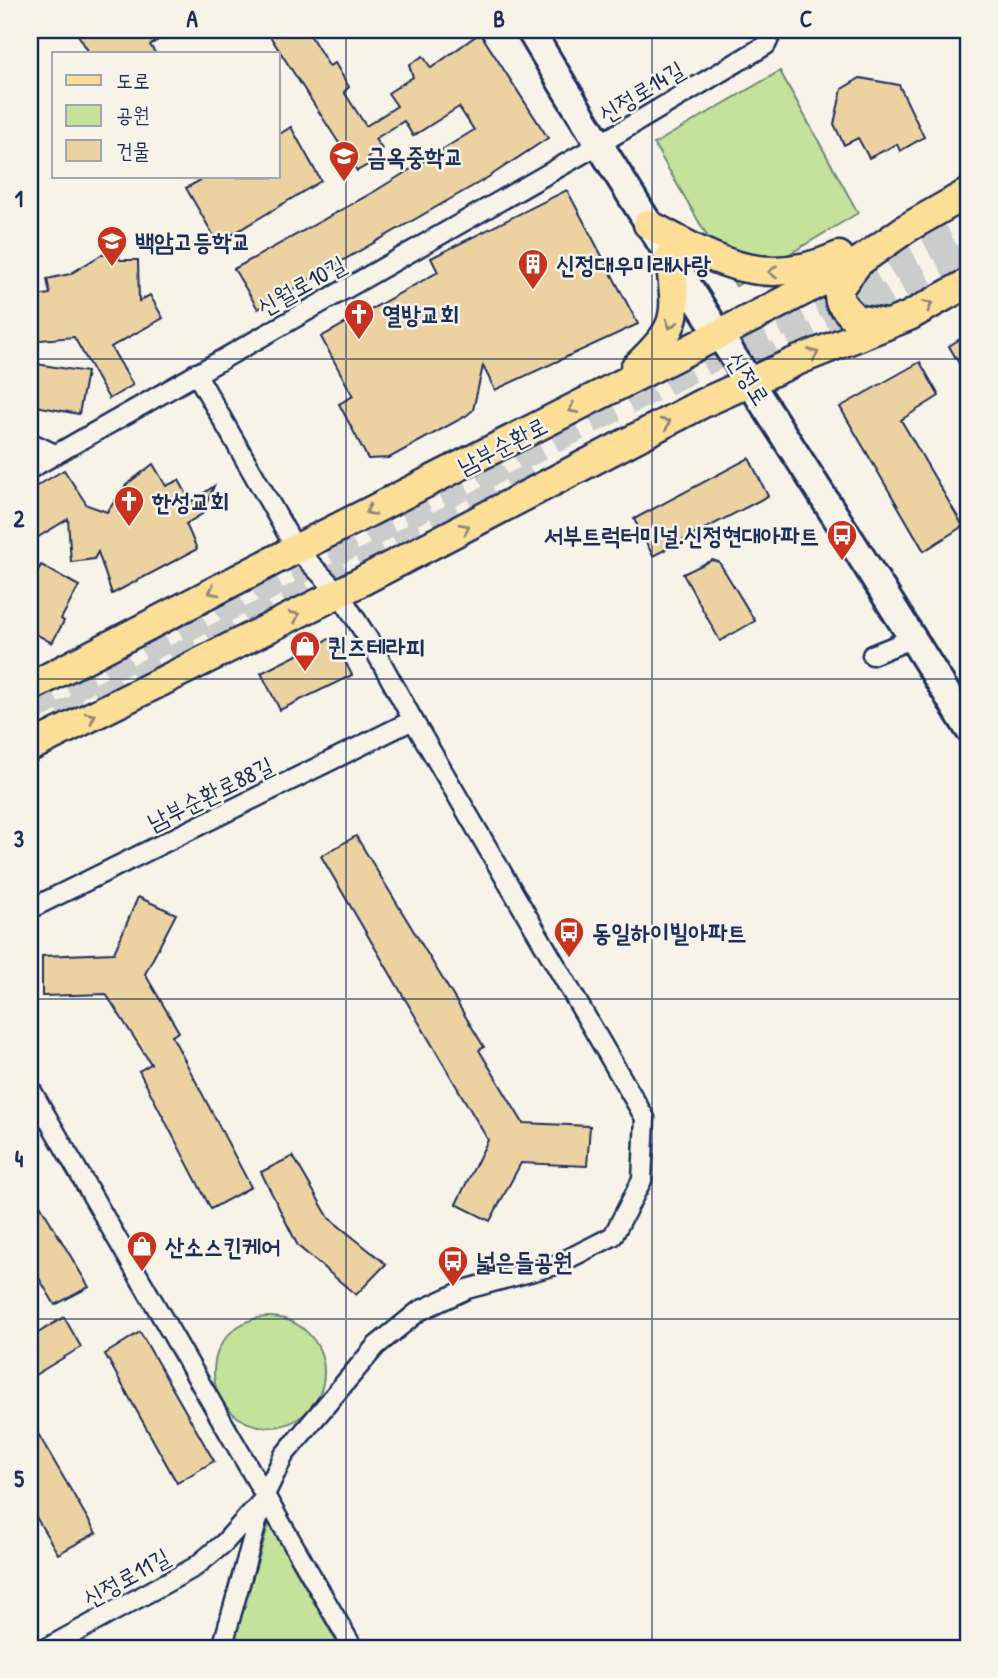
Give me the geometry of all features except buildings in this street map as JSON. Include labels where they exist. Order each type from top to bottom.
[{"type":"main road","name":"신정로","points":[[530,30],[598,145],[721,333],[968,728]]},
{"type":"main road","name":"남부순환로","points":[[30,687],[860,261],[907,228],[968,193]]},
{"type":"main road","points":[[648,224],[727,264],[749,270],[780,273],[818,265],[907,228]]},
{"type":"main road","points":[[613,389],[667,336],[673,323],[675,296],[670,257]]},
{"type":"main road","points":[[860,261],[838,289],[840,302],[855,319],[886,324]]},
{"type":"main road","points":[[30,747],[339,593],[703,403],[886,324],[968,283]]},
{"type":"street","name":"신정로14길","points":[[598,145],[766,45],[773,30]]},
{"type":"street","name":"신월로10길","points":[[30,469],[598,145]]},
{"type":"street","points":[[196,373],[296,549],[339,593],[369,640],[412,720],[645,1118],[642,1180],[613,1236],[556,1265],[467,1289],[419,1311],[387,1337],[284,1455],[264,1497],[222,1648]]},
{"type":"street","points":[[30,442],[55,454]]},
{"type":"street","points":[[872,655],[914,638]]},
{"type":"street","name":"남부순환로88길","points":[[30,909],[412,720]]},
{"type":"street","points":[[30,1087],[56,1138],[353,1648]]},
{"type":"street","name":"신정로11길","points":[[47,1648],[195,1567],[224,1544],[264,1497]]},
{"type":"green space","points":[[780,71],[858,213],[736,286],[654,144]]},
{"type":"green space","points":[[269,1317],[290,1321],[308,1333],[320,1351],[324,1372],[320,1393],[308,1411],[290,1423],[269,1427],[248,1423],[230,1411],[218,1393],[214,1372],[218,1351],[230,1333],[248,1321]]},
{"type":"green space","points":[[269,1523],[340,1648],[232,1648]]},
{"type":"tunnel","points":[[30,709],[968,226]]},
{"type":"tunnel","points":[[754,367],[968,255]]},
{"type":"tunnel","points":[[60,717],[536,475]]},
{"type":"place","name":"금옥중학교","points":[[344,183]]},
{"type":"place","name":"백암고등학교","points":[[112,268]]},
{"type":"place","name":"신정대우미래사랑","points":[[533,291]]},
{"type":"place","name":"열방교회","points":[[359,341]]},
{"type":"place","name":"한성교회","points":[[129,528]]},
{"type":"place","name":"서부트럭터미널.신정현대아파트","points":[[842,562]]},
{"type":"place","name":"퀸즈테라피","points":[[305,673]]},
{"type":"place","name":"동일하이빌아파트","points":[[569,959]]},
{"type":"place","name":"산소스킨케어","points":[[142,1273]]},
{"type":"place","name":"넓은들공원","points":[[453,1288]]}]
